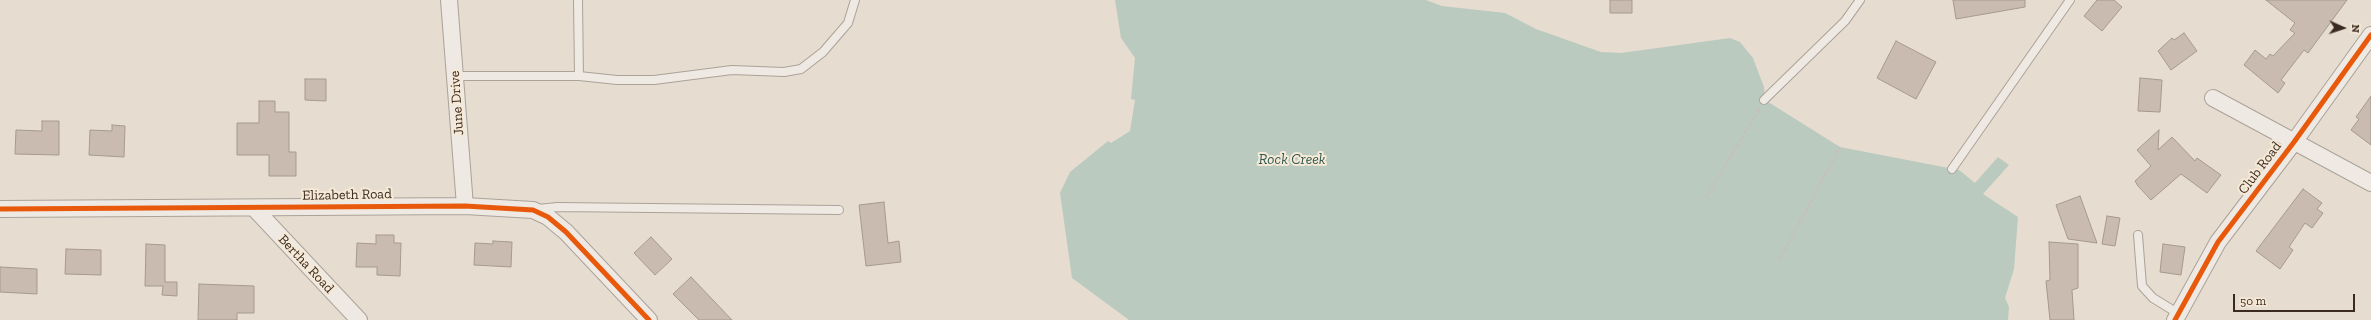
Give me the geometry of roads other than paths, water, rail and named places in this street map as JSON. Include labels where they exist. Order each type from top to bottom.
[{"type":"street","name":"June Drive","points":[[448,0],[465,206]]},
{"type":"street","name":"Club Road","points":[[2177,317],[2218,242],[2294,142],[2371,34]]},
{"type":"street","points":[[2213,98],[2371,183]]},
{"type":"street","name":"Elizabeth Road","points":[[0,209],[465,206],[533,210],[548,217],[566,232],[649,320]]},
{"type":"street","name":"Bertha Road","points":[[254,208],[359,320]]},
{"type":"lane","points":[[578,0],[579,76]]},
{"type":"lane","points":[[455,76],[579,76],[617,80],[654,80],[732,70],[784,72],[801,69],[823,52],[848,23],[855,0]]},
{"type":"lane","points":[[1764,100],[1845,21],[1860,0]]},
{"type":"lane","points":[[1952,169],[2070,0]]},
{"type":"lane","points":[[533,210],[557,207],[839,210]]},
{"type":"lane","points":[[2138,235],[2142,286],[2153,298],[2177,317]]},
{"type":"water","name":"Rock Creek","points":[[1115,0],[1426,0],[1442,6],[1505,13],[1536,29],[1601,52],[1621,53],[1730,38],[1740,42],[1753,58],[1764,87],[1765,100],[1840,147],[1959,170],[1975,183],[1998,157],[2009,165],[1983,194],[2018,217],[2014,269],[2005,298],[2009,307],[2008,320],[1129,320],[1072,278],[1060,193],[1070,172],[1108,141],[1111,143],[1130,131],[1135,100],[1131,99],[1135,58],[1121,38]]}]
